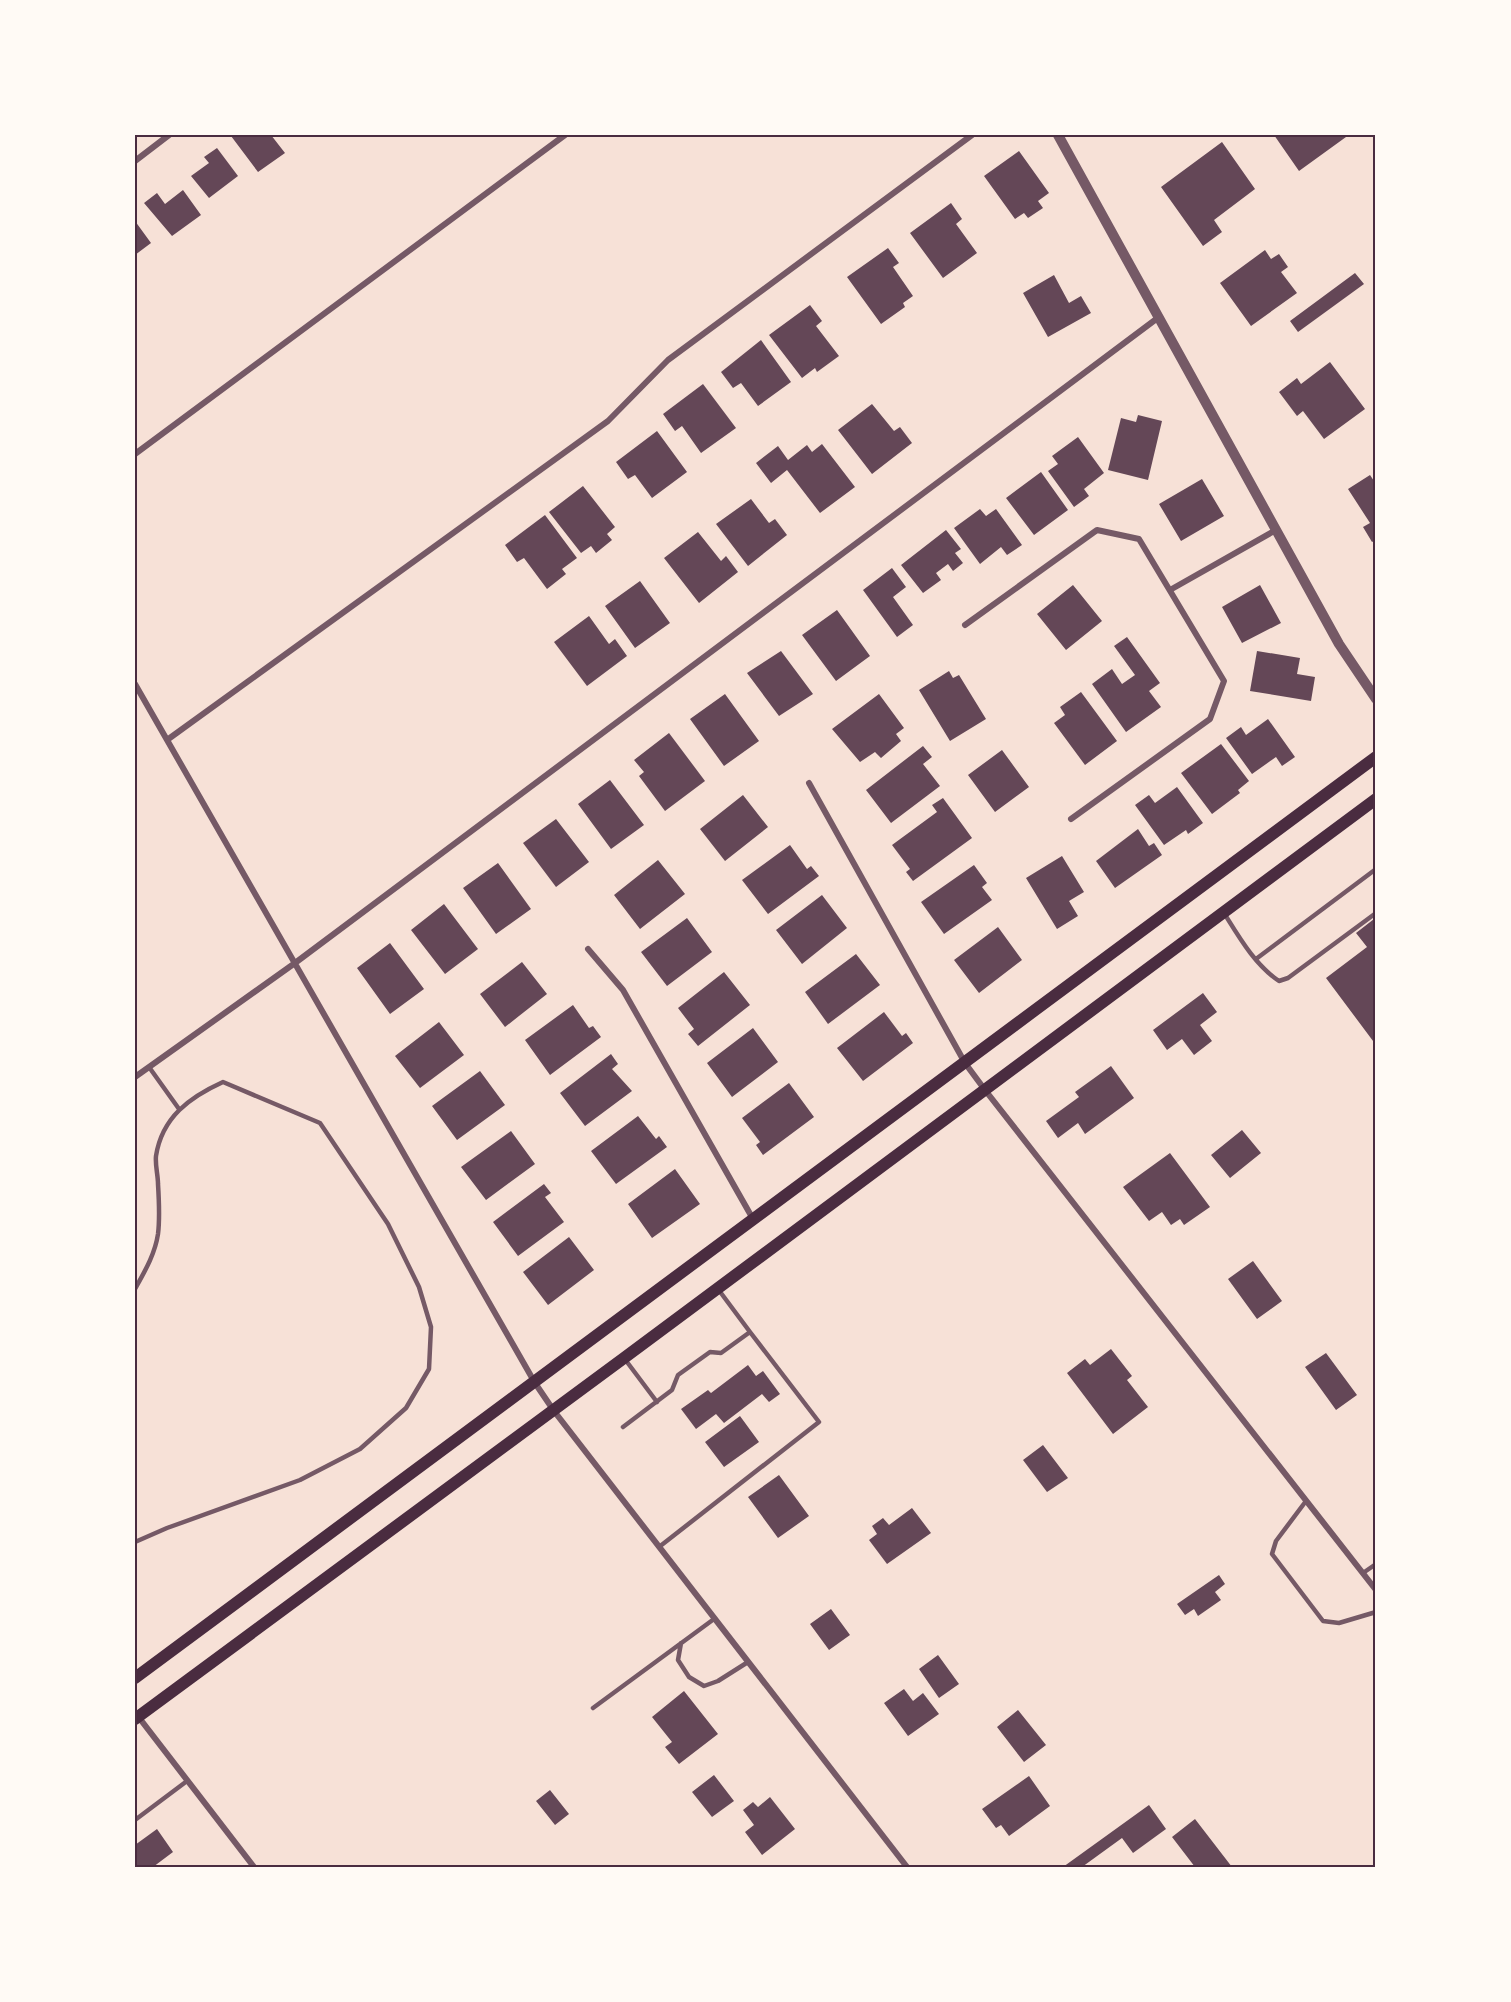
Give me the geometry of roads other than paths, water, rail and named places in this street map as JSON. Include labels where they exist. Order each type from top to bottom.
[{"type":"main road","points":[[135,1678],[1376,757]]},
{"type":"main road","points":[[136,1716],[554,1411],[1376,799]]},
{"type":"street","points":[[135,160],[169,135]]},
{"type":"street","points":[[135,454],[565,135]]},
{"type":"street","points":[[167,740],[608,421],[668,360],[972,135]]},
{"type":"street","points":[[1058,135],[1339,645],[1376,699]]},
{"type":"street","points":[[135,1077],[294,963],[1159,317]]},
{"type":"street","points":[[965,625],[1097,530],[1139,539],[1224,681],[1210,719],[1071,819]]},
{"type":"street","points":[[1170,590],[1276,530]]},
{"type":"street","points":[[135,684],[535,1383],[554,1411],[907,1867]]},
{"type":"street","points":[[809,783],[965,1063],[1376,1590]]},
{"type":"street","points":[[588,949],[623,990],[753,1220]]},
{"type":"street","points":[[136,1716],[254,1867]]},
{"type":"lane","points":[[1256,958],[1376,869]]},
{"type":"lane","points":[[1224,912],[1256,958],[1270,975],[1279,981],[1288,978],[1376,914]]},
{"type":"lane","points":[[149,1067],[179,1109]]},
{"type":"lane","points":[[135,1289],[152,1259],[158,1236],[159,1201],[156,1157],[165,1129],[179,1109],[203,1091],[223,1082],[320,1123],[388,1224],[419,1287],[431,1327],[429,1369],[406,1408],[360,1449],[300,1480],[167,1528],[135,1542]]},
{"type":"lane","points":[[659,1547],[819,1422],[718,1289]]},
{"type":"lane","points":[[623,1427],[672,1390],[678,1375],[710,1352],[721,1353],[750,1332]]},
{"type":"lane","points":[[624,1358],[657,1402]]},
{"type":"lane","points":[[1306,1501],[1276,1541],[1272,1554],[1323,1621],[1339,1623],[1376,1612]]},
{"type":"lane","points":[[1363,1573],[1376,1564]]},
{"type":"lane","points":[[593,1708],[714,1619]]},
{"type":"lane","points":[[681,1643],[678,1660],[689,1677],[704,1686],[718,1681],[748,1662]]},
{"type":"lane","points":[[135,1820],[187,1781]]}]
